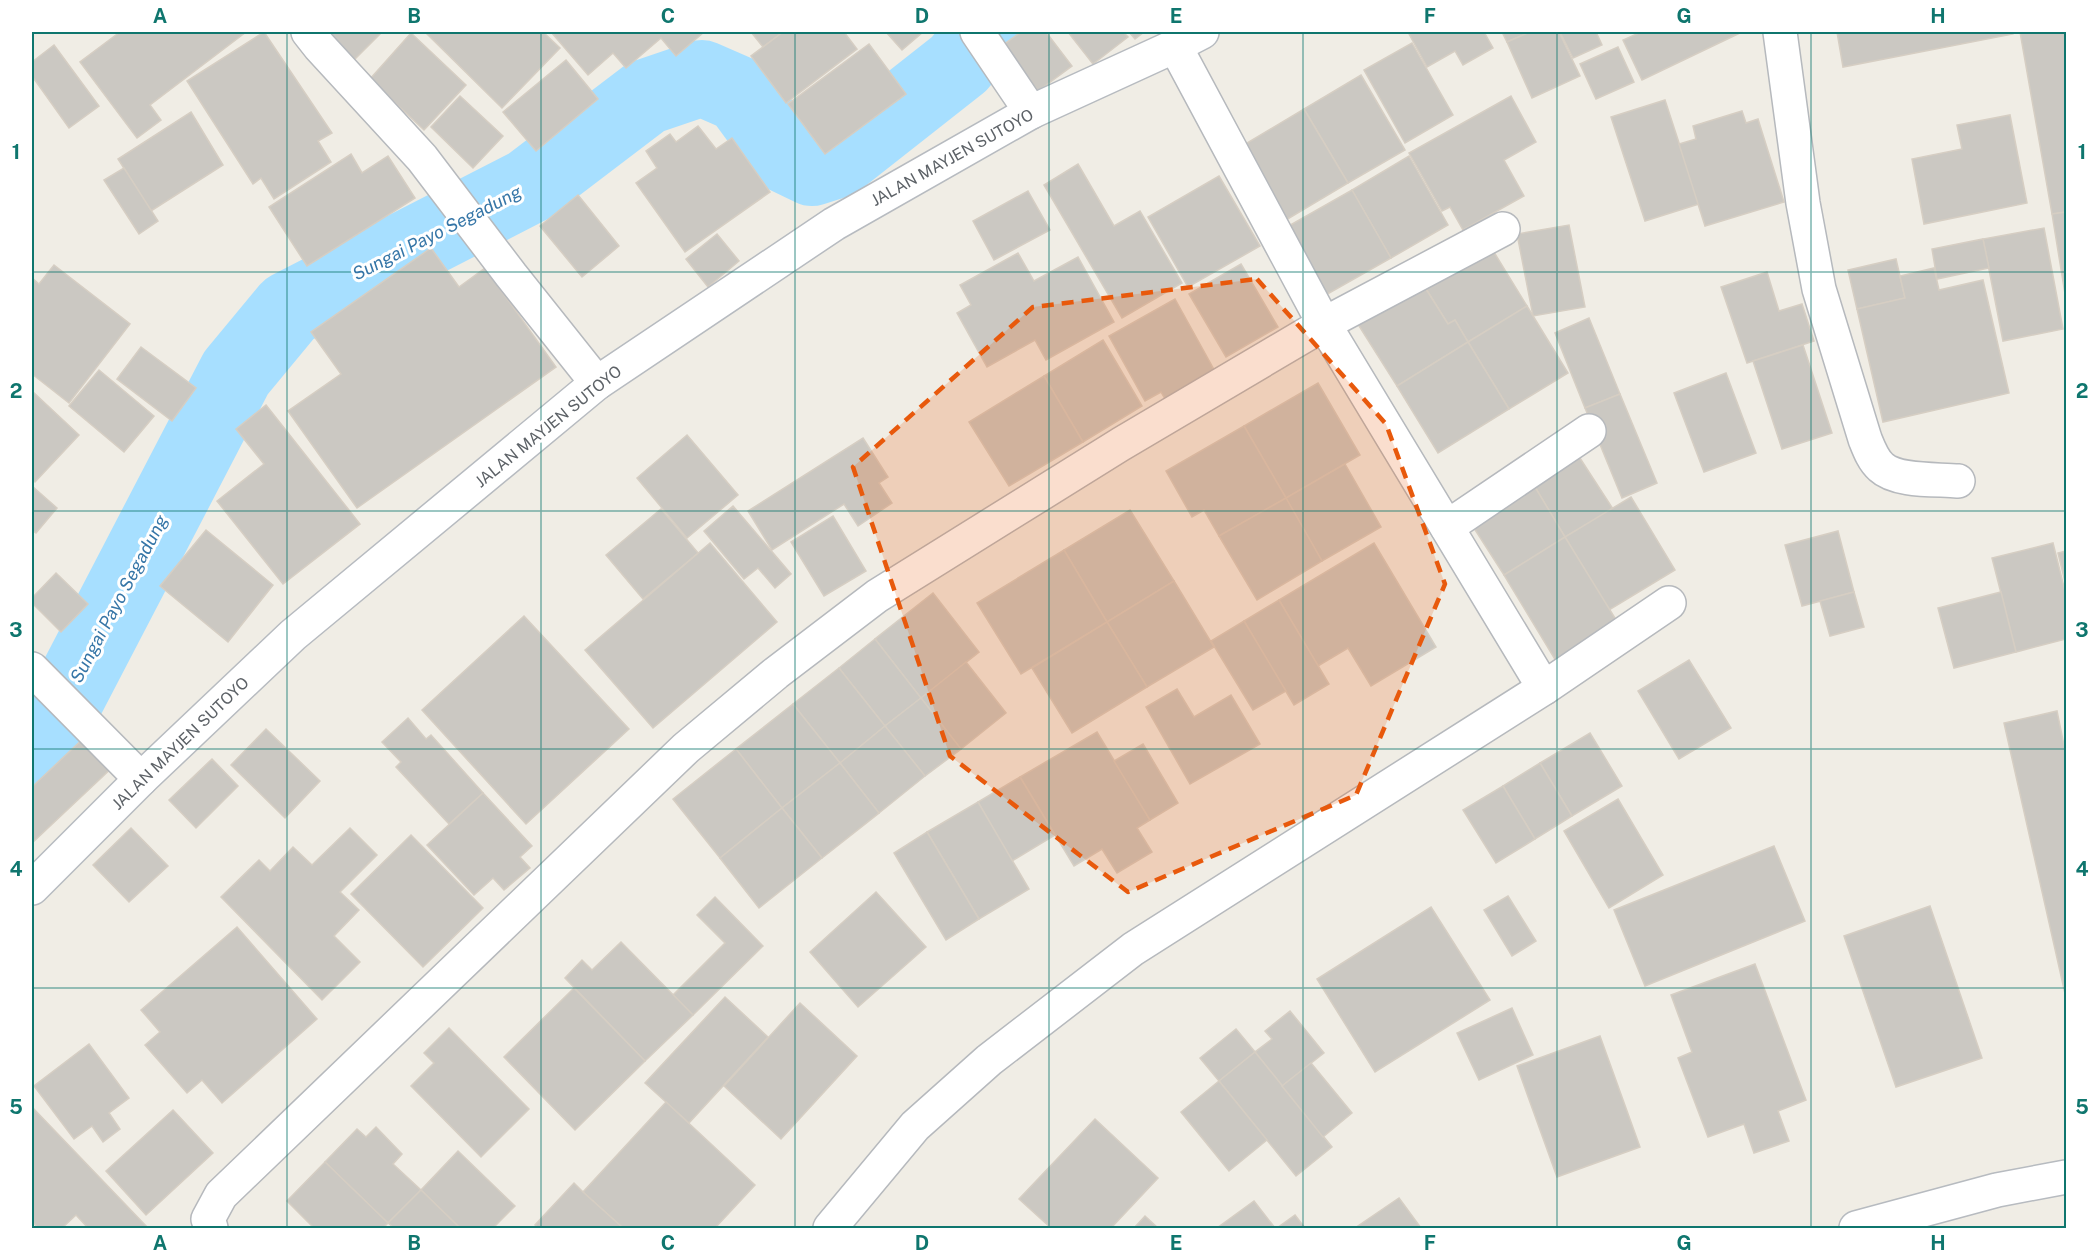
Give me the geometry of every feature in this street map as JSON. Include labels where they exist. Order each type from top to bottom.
[{"type":"street","points":[[308,32],[422,158],[597,383]]},
{"type":"street","points":[[1780,32],[1803,203],[1819,289],[1865,439],[1872,456],[1881,467],[1897,476],[1958,481]]},
{"type":"street","points":[[1189,39],[1324,324],[1544,688]]},
{"type":"street","name":"JALAN MAYJEN SUTOYO","points":[[32,888],[141,779],[293,635],[597,383],[834,224],[1031,112],[1189,39]]},
{"type":"street","points":[[984,40],[1031,112]]},
{"type":"street","points":[[206,1225],[221,1195],[686,748],[776,673],[877,596],[1111,450],[1324,324],[1503,229]]},
{"type":"street","points":[[1447,527],[1589,431]]},
{"type":"street","points":[[830,1228],[915,1126],[989,1060],[1133,949],[1544,688],[1669,603]]},
{"type":"street","points":[[38,676],[141,779]]},
{"type":"street","points":[[1857,1228],[1996,1190],[2067,1177]]},
{"type":"highlighted area","points":[[1257,279],[1386,424],[1445,584],[1356,795],[1128,892],[950,756],[853,467],[1033,307]]},
{"type":"building","points":[[120,32],[246,32],[150,105],[161,120],[137,138],[80,62]]},
{"type":"building","points":[[264,32],[332,133],[318,141],[331,162],[274,199],[261,178],[253,184],[187,81]]},
{"type":"building","points":[[322,32],[382,32],[353,61]]},
{"type":"building","points":[[425,32],[543,32],[560,48],[502,108]]},
{"type":"building","points":[[551,32],[704,32],[676,56],[661,38],[626,68],[613,53],[588,75]]},
{"type":"building","points":[[751,32],[783,32],[763,47]]},
{"type":"building","points":[[783,32],[844,32],[857,49],[786,103],[751,56]]},
{"type":"building","points":[[886,32],[923,32],[902,50]]},
{"type":"building","points":[[1021,32],[1046,32],[1072,66],[1038,91],[1003,45]]},
{"type":"building","points":[[1068,32],[1123,32],[1128,37],[1093,64]]},
{"type":"building","points":[[1129,32],[1144,32],[1135,39]]},
{"type":"building","points":[[1408,32],[1484,32],[1493,48],[1463,65],[1455,51],[1427,67]]},
{"type":"building","points":[[1502,32],[1530,32],[1507,42]]},
{"type":"building","points":[[1530,32],[1559,32],[1580,76],[1532,98],[1507,42]]},
{"type":"building","points":[[1560,32],[1596,32],[1602,45],[1573,58]]},
{"type":"building","points":[[1641,32],[1742,32],[1642,80],[1623,40]]},
{"type":"building","points":[[1837,32],[2013,32],[2013,34],[1843,67]]},
{"type":"building","points":[[2020,32],[2066,32],[2066,212],[2052,214]]},
{"type":"building","points":[[411,33],[466,85],[424,130],[370,79]]},
{"type":"building","points":[[1412,43],[1453,115],[1405,143],[1364,70]]},
{"type":"building","points":[[869,44],[906,94],[825,154],[788,104]]},
{"type":"building","points":[[54,45],[99,106],[69,128],[32,76],[32,62]]},
{"type":"building","points":[[1618,47],[1634,82],[1596,99],[1580,64]]},
{"type":"building","points":[[566,60],[598,99],[536,151],[503,112]]},
{"type":"building","points":[[1361,75],[1405,150],[1348,183],[1304,109]]},
{"type":"building","points":[[460,96],[503,136],[473,168],[431,127]]},
{"type":"building","points":[[1511,96],[1536,142],[1504,160],[1524,196],[1463,230],[1450,207],[1442,211],[1409,153]]},
{"type":"building","points":[[1665,100],[1699,204],[1645,221],[1611,117]]},
{"type":"building","points":[[1304,109],[1348,183],[1286,220],[1242,146]]},
{"type":"building","points":[[1742,111],[1746,123],[1758,119],[1784,202],[1705,226],[1679,144],[1696,139],[1693,126]]},
{"type":"building","points":[[191,112],[223,165],[151,211],[118,159]]},
{"type":"building","points":[[2010,115],[2027,203],[1924,224],[1912,159],[1962,149],[1957,125]]},
{"type":"building","points":[[698,126],[716,149],[732,138],[770,192],[685,252],[636,183],[657,168],[646,151],[670,134],[676,142]]},
{"type":"building","points":[[351,154],[362,173],[388,156],[415,198],[307,266],[269,207]]},
{"type":"building","points":[[1409,156],[1448,225],[1391,258],[1352,190]]},
{"type":"building","points":[[1078,164],[1114,226],[1140,211],[1182,283],[1122,318],[1044,185]]},
{"type":"building","points":[[124,168],[158,221],[139,234],[104,180]]},
{"type":"building","points":[[1219,176],[1260,246],[1188,287],[1148,217]]},
{"type":"building","points":[[1352,190],[1391,258],[1324,296],[1285,228]]},
{"type":"building","points":[[1028,191],[1050,230],[994,260],[973,221]]},
{"type":"building","points":[[578,195],[619,246],[582,277],[540,226]]},
{"type":"building","points":[[2066,212],[2066,300],[2052,214]]},
{"type":"building","points":[[1569,225],[1585,307],[1533,316],[1517,234]]},
{"type":"building","points":[[2044,228],[2063,329],[2003,341],[1983,239]]},
{"type":"building","points":[[717,234],[739,261],[708,287],[686,259]]},
{"type":"building","points":[[1983,239],[1989,268],[1937,279],[1932,249]]},
{"type":"building","points":[[1489,244],[1527,306],[1468,342],[1455,320],[1448,324],[1423,284]]},
{"type":"building","points":[[431,248],[459,287],[485,268],[556,367],[357,508],[288,411],[341,374],[311,332]]},
{"type":"building","points":[[1018,253],[1034,281],[1078,257],[1114,322],[1046,360],[1035,340],[987,367],[957,313],[971,305],[960,285]]},
{"type":"building","points":[[1896,259],[1905,298],[1857,309],[1848,270]]},
{"type":"building","points":[[1241,264],[1278,327],[1226,357],[1189,294]]},
{"type":"building","points":[[54,265],[130,324],[69,403],[32,374],[32,278],[39,284]]},
{"type":"building","points":[[1934,268],[1939,290],[1983,280],[2009,393],[1883,422],[1857,309],[1905,298],[1900,276]]},
{"type":"building","points":[[1767,272],[1779,311],[1802,304],[1814,341],[1747,363],[1721,287]]},
{"type":"building","points":[[1419,278],[1448,324],[1455,320],[1468,342],[1397,386],[1354,318]]},
{"type":"building","points":[[1175,299],[1217,375],[1169,406],[1161,392],[1145,401],[1109,336]]},
{"type":"building","points":[[1527,306],[1568,373],[1509,409],[1468,342]]},
{"type":"building","points":[[1589,318],[1620,394],[1585,408],[1555,333]]},
{"type":"building","points":[[1103,340],[1142,406],[1083,442],[1044,376]]},
{"type":"building","points":[[1468,342],[1509,409],[1438,453],[1397,386]]},
{"type":"building","points":[[1803,345],[1832,433],[1782,449],[1753,361]]},
{"type":"building","points":[[141,347],[196,388],[172,421],[117,379]]},
{"type":"building","points":[[99,370],[154,416],[124,452],[69,406]]},
{"type":"building","points":[[1726,373],[1756,453],[1704,472],[1674,393]]},
{"type":"building","points":[[1044,376],[1083,442],[1009,486],[969,422]]},
{"type":"building","points":[[1318,383],[1360,455],[1286,498],[1244,426]]},
{"type":"building","points":[[32,391],[79,435],[35,482],[32,479]]},
{"type":"building","points":[[1620,394],[1657,483],[1622,498],[1585,408]]},
{"type":"building","points":[[266,405],[360,524],[283,584],[217,501],[264,464],[236,429]]},
{"type":"building","points":[[1244,426],[1286,498],[1219,536],[1204,510],[1192,517],[1166,471]]},
{"type":"building","points":[[687,435],[738,495],[687,538],[637,478]]},
{"type":"building","points":[[863,438],[888,477],[879,483],[892,503],[858,526],[844,504],[772,550],[748,511]]},
{"type":"building","points":[[1576,452],[1613,509],[1565,537],[1529,477]]},
{"type":"building","points":[[1345,464],[1381,527],[1322,561],[1286,498]]},
{"type":"building","points":[[1529,477],[1565,537],[1504,575],[1470,522]]},
{"type":"building","points":[[32,486],[57,508],[36,533],[32,530]]},
{"type":"building","points":[[1631,497],[1675,570],[1609,610],[1565,537]]},
{"type":"building","points":[[1286,498],[1322,561],[1257,600],[1219,536]]},
{"type":"building","points":[[733,506],[791,574],[775,588],[758,568],[744,579],[704,531]]},
{"type":"building","points":[[661,509],[698,553],[643,599],[606,555]]},
{"type":"building","points":[[1130,510],[1174,581],[1107,622],[1064,550]]},
{"type":"building","points":[[833,516],[866,571],[824,596],[791,542]]},
{"type":"building","points":[[206,530],[273,585],[228,642],[160,586]]},
{"type":"building","points":[[1838,531],[1854,592],[1802,606],[1785,545]]},
{"type":"building","points":[[1565,537],[1618,623],[1556,661],[1504,575]]},
{"type":"building","points":[[710,543],[777,622],[653,728],[585,650]]},
{"type":"building","points":[[1374,543],[1436,647],[1371,686],[1348,648],[1318,666],[1279,600]]},
{"type":"building","points":[[2053,543],[2066,595],[2066,639],[2016,652],[1992,558]]},
{"type":"building","points":[[1064,550],[1107,622],[1021,674],[977,603]]},
{"type":"building","points":[[2066,551],[2066,586],[2058,553]]},
{"type":"building","points":[[56,573],[88,604],[61,632],[32,603],[32,598]]},
{"type":"building","points":[[1174,581],[1214,647],[1147,687],[1107,622]]},
{"type":"building","points":[[1854,592],[1864,627],[1830,636],[1820,601]]},
{"type":"building","points":[[2001,592],[2016,652],[1954,668],[1938,608]]},
{"type":"building","points":[[933,593],[979,652],[921,698],[875,639]]},
{"type":"building","points":[[1279,600],[1329,684],[1294,705],[1244,621]]},
{"type":"building","points":[[524,616],[629,729],[526,824],[422,710]]},
{"type":"building","points":[[1244,621],[1286,691],[1253,710],[1211,641]]},
{"type":"building","points":[[1107,622],[1147,687],[1072,733],[1032,668]]},
{"type":"building","points":[[875,639],[921,698],[885,726],[839,668]]},
{"type":"building","points":[[1689,660],[1731,728],[1679,759],[1638,691]]},
{"type":"building","points":[[966,662],[1006,713],[961,749],[921,698]]},
{"type":"building","points":[[839,668],[885,726],[840,763],[793,704]]},
{"type":"building","points":[[1177,689],[1194,717],[1231,695],[1260,744],[1190,784],[1146,707]]},
{"type":"building","points":[[921,698],[961,749],[925,776],[885,726]]},
{"type":"building","points":[[793,704],[840,763],[782,808],[736,749]]},
{"type":"building","points":[[2057,711],[2066,755],[2066,998],[2004,723]]},
{"type":"building","points":[[408,718],[426,739],[431,735],[483,793],[449,824],[396,767],[401,762],[382,742]]},
{"type":"building","points":[[885,726],[925,776],[879,813],[840,763]]},
{"type":"building","points":[[266,729],[320,781],[285,818],[231,765]]},
{"type":"building","points":[[1097,732],[1150,820],[1137,828],[1152,852],[1117,873],[1102,849],[1074,866],[1020,777]]},
{"type":"building","points":[[89,733],[117,763],[32,843],[32,787]]},
{"type":"building","points":[[1590,733],[1622,786],[1572,816],[1540,763]]},
{"type":"building","points":[[1143,744],[1178,803],[1150,820],[1114,761]]},
{"type":"building","points":[[736,749],[782,808],[720,858],[673,799]]},
{"type":"building","points":[[212,759],[238,786],[196,828],[169,800]]},
{"type":"building","points":[[840,763],[879,813],[822,858],[782,808]]},
{"type":"building","points":[[1540,763],[1572,816],[1535,839],[1503,786]]},
{"type":"building","points":[[1020,777],[1055,835],[1012,861],[978,802]]},
{"type":"building","points":[[1503,786],[1535,839],[1496,863],[1463,810]]},
{"type":"building","points":[[483,793],[532,846],[520,857],[530,868],[504,890],[493,878],[474,895],[427,845]]},
{"type":"building","points":[[1618,799],[1663,875],[1609,908],[1564,831]]},
{"type":"building","points":[[978,802],[1029,889],[979,919],[927,832]]},
{"type":"building","points":[[782,808],[822,858],[759,908],[720,858]]},
{"type":"building","points":[[131,828],[168,866],[129,902],[93,865]]},
{"type":"building","points":[[350,828],[377,855],[340,892],[359,910],[334,936],[360,962],[322,1000],[221,897],[259,860],[270,871],[293,847],[312,865]]},
{"type":"building","points":[[927,832],[979,919],[946,940],[894,853]]},
{"type":"building","points":[[411,835],[483,908],[423,967],[351,894]]},
{"type":"building","points":[[1774,846],[1805,921],[1645,986],[1614,910]]},
{"type":"building","points":[[876,892],[926,947],[858,1007],[810,952]]},
{"type":"building","points":[[1508,896],[1536,941],[1512,956],[1484,910]]},
{"type":"building","points":[[715,897],[763,946],[693,1015],[673,995],[725,943],[697,915]]},
{"type":"building","points":[[1930,906],[1982,1058],[1896,1087],[1844,936]]},
{"type":"building","points":[[1431,907],[1490,1000],[1375,1072],[1317,979]]},
{"type":"building","points":[[237,927],[317,1019],[222,1103],[202,1080],[187,1093],[145,1045],[160,1032],[141,1010]]},
{"type":"building","points":[[621,942],[693,1015],[645,1061],[565,978],[582,960],[592,970]]},
{"type":"building","points":[[1755,964],[1806,1100],[1778,1111],[1789,1141],[1754,1153],[1744,1124],[1708,1137],[1678,1058],[1692,1052],[1671,995]]},
{"type":"building","points":[[574,988],[645,1061],[575,1130],[504,1057]]},
{"type":"building","points":[[725,997],[768,1037],[689,1123],[645,1083]]},
{"type":"building","points":[[800,1003],[857,1056],[781,1139],[724,1086]]},
{"type":"building","points":[[1512,1008],[1533,1055],[1479,1080],[1457,1033]]},
{"type":"building","points":[[1290,1011],[1324,1053],[1282,1086],[1255,1052],[1272,1039],[1265,1031]]},
{"type":"building","points":[[449,1028],[529,1109],[481,1157],[411,1086],[434,1063],[424,1053]]},
{"type":"building","points":[[1236,1029],[1255,1052],[1219,1081],[1200,1058]]},
{"type":"building","points":[[1600,1036],[1640,1147],[1557,1177],[1517,1066]]},
{"type":"building","points":[[89,1044],[129,1098],[109,1113],[120,1129],[103,1142],[92,1126],[74,1139],[34,1086]]},
{"type":"building","points":[[1255,1052],[1332,1147],[1296,1176],[1219,1081]]},
{"type":"building","points":[[1311,1063],[1352,1113],[1323,1137],[1282,1086]]},
{"type":"building","points":[[1219,1081],[1267,1140],[1229,1171],[1181,1112]]},
{"type":"building","points":[[666,1102],[755,1185],[715,1228],[623,1228],[583,1192]]},
{"type":"building","points":[[32,1107],[148,1228],[88,1228],[76,1215],[62,1228],[38,1228],[32,1221]]},
{"type":"building","points":[[173,1110],[213,1153],[146,1215],[106,1171]]},
{"type":"building","points":[[1095,1119],[1158,1178],[1111,1228],[1051,1228],[1019,1199]]},
{"type":"building","points":[[376,1127],[402,1154],[393,1164],[421,1190],[388,1223],[325,1162],[357,1129],[366,1137]]},
{"type":"building","points":[[458,1151],[515,1206],[493,1228],[460,1228],[421,1190]]},
{"type":"building","points":[[325,1162],[388,1223],[383,1228],[314,1228],[287,1201]]},
{"type":"building","points":[[574,1183],[623,1228],[539,1228],[535,1225]]},
{"type":"building","points":[[421,1190],[459,1227],[394,1228],[388,1223]]},
{"type":"building","points":[[1399,1198],[1421,1228],[1355,1228]]},
{"type":"building","points":[[1254,1201],[1275,1228],[1217,1228]]},
{"type":"building","points":[[1295,1215],[1305,1228],[1277,1228]]},
{"type":"building","points":[[1145,1216],[1158,1228],[1134,1228]]},
{"type":"waterway","name":"Sungai Payo Segadung","points":[[32,750],[47,736],[236,373],[289,309],[529,186],[646,97],[702,78],[741,95],[785,155],[812,168],[837,160],[959,64],[985,32]]}]
